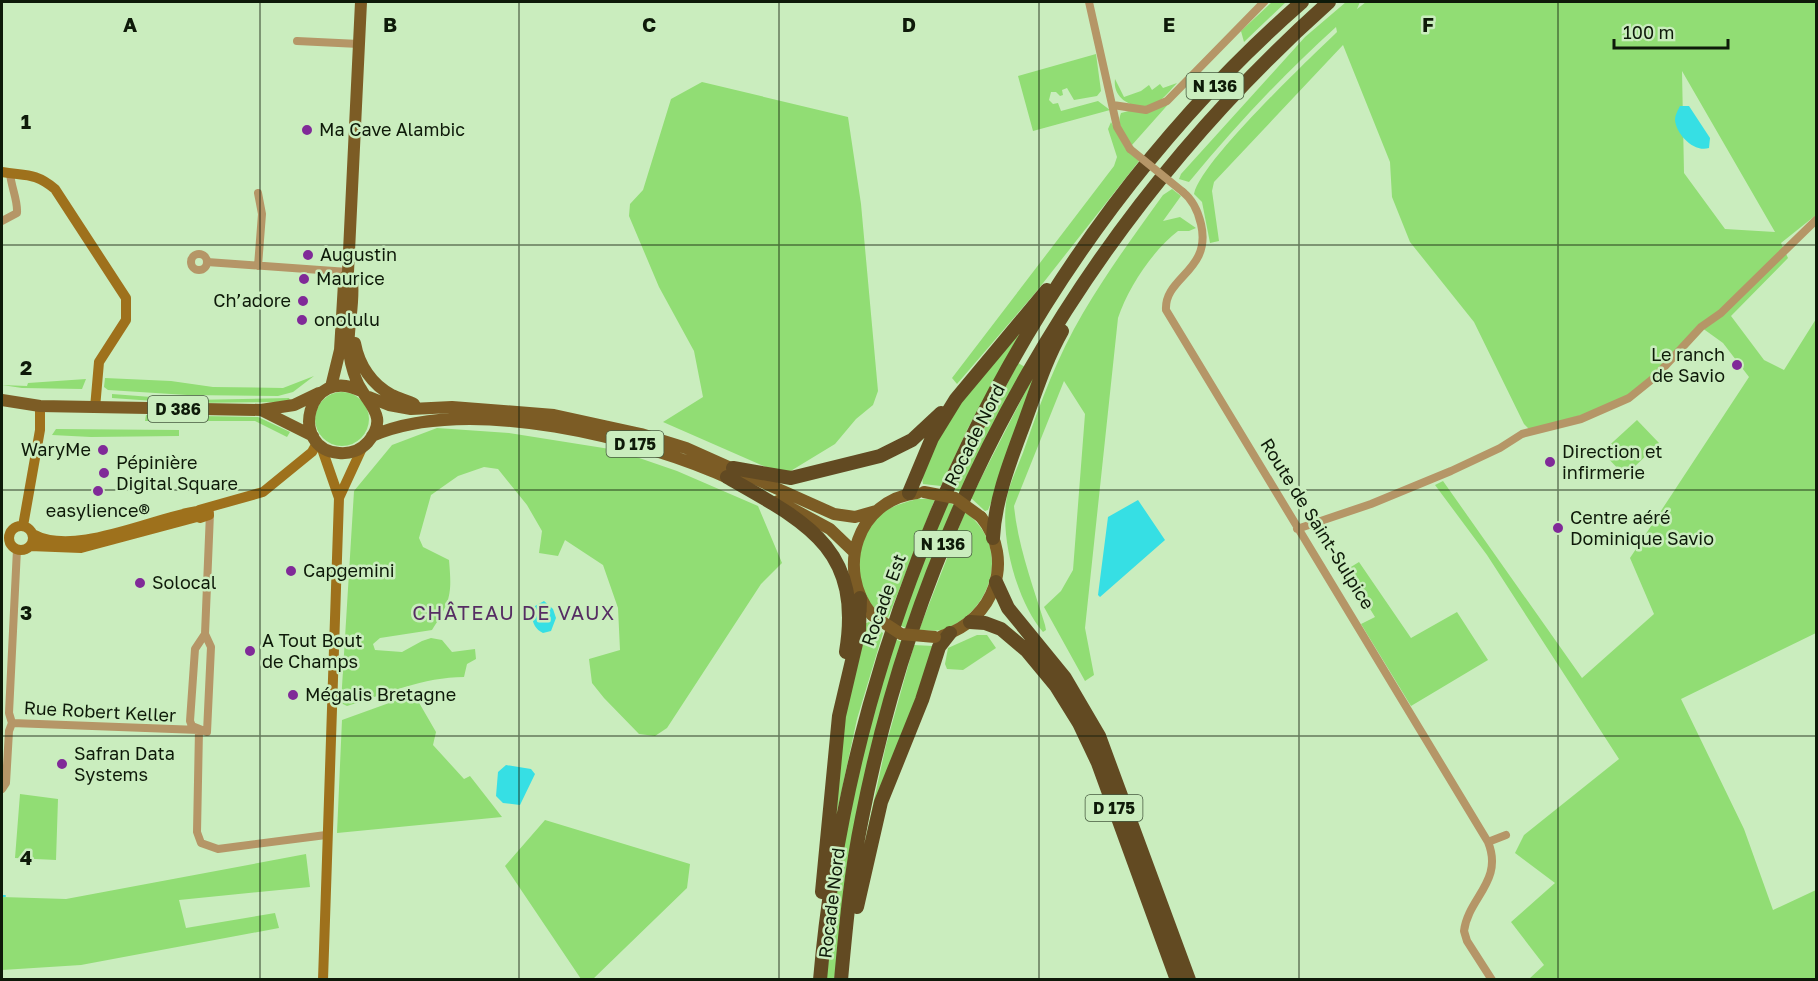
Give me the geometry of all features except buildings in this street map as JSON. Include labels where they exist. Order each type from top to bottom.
[{"type":"highway","name":"N 136","points":[[1137,178],[1219,82],[1302,2]]},
{"type":"highway","name":"Rocade Nord","points":[[842,980],[851,881],[872,770],[909,638],[944,543],[1002,417],[1051,333],[1105,251],[1175,160],[1233,94],[1329,2]]},
{"type":"highway","points":[[993,538],[998,500],[1053,348],[1091,283],[1175,160]]},
{"type":"highway","points":[[730,473],[791,478],[880,456],[912,440],[956,399],[1035,305],[1095,226],[1137,178]]},
{"type":"highway","name":"Rocade Est","points":[[819,980],[833,872],[856,757],[883,658],[916,563],[963,457],[1012,362],[1074,263],[1137,178]]},
{"type":"highway","points":[[909,494],[932,438],[956,399]]},
{"type":"highway","points":[[730,473],[805,525],[820,539],[837,564],[847,589],[850,613],[838,697],[839,716]]},
{"type":"highway","name":"D 175","points":[[996,582],[1008,608],[1065,678],[1099,736],[1189,980]]},
{"type":"highway","points":[[819,980],[816,957],[839,716],[859,631],[860,598]]},
{"type":"highway","name":"D 175","points":[[970,622],[985,623],[1001,629],[1026,651],[1056,686],[1079,723],[1098,763],[1177,980]]},
{"type":"highway","points":[[842,980],[867,850],[880,802],[922,700],[939,647],[950,633]]},
{"type":"main road","points":[[317,442],[309,414],[326,390],[340,350],[344,283],[348,272],[361,2]]},
{"type":"main road","points":[[261,410],[317,442],[342,453],[363,446],[372,436],[376,412],[365,394],[350,354],[352,283],[348,272]]},
{"type":"main road","points":[[352,312],[356,351],[365,371],[383,390],[412,402],[417,407]]},
{"type":"main road","points":[[326,390],[347,386],[365,394]]},
{"type":"main road","name":"D 386","points":[[2,400],[40,406],[261,410],[294,405],[326,390]]},
{"type":"main road","name":"D 175","points":[[365,394],[395,407],[504,410],[597,423],[686,448],[814,520],[843,539],[854,552]]},
{"type":"main road","name":"D 175","points":[[372,436],[402,424],[423,421],[464,419],[551,426],[633,443],[730,473],[834,514],[855,517],[876,511]]},
{"type":"main road","points":[[924,492],[956,498],[981,517],[993,538],[998,560],[996,582],[984,608],[970,622],[950,633],[935,637],[901,633],[872,615],[860,598],[854,577],[854,552],[861,530],[876,511],[890,501],[909,494],[924,492]]},
{"type":"street","name":"Route de Saint-Sulpice","points":[[1089,2],[1117,127],[1130,148],[1183,192],[1197,211],[1203,243],[1194,266],[1167,298],[1166,310],[1488,842],[1492,858],[1491,870],[1464,931],[1467,942],[1492,980]]},
{"type":"street","points":[[1113,105],[1146,110],[1167,100],[1264,2]]},
{"type":"street","points":[[297,41],[359,44]]},
{"type":"street","points":[[2,221],[17,213],[18,204],[6,172],[42,178],[55,189],[126,298],[126,320],[99,362],[95,408]]},
{"type":"street","points":[[258,192],[262,214],[258,266]]},
{"type":"street","points":[[1297,529],[1371,504],[1451,471],[1500,448],[1522,434],[1581,419],[1629,398],[1655,377],[1701,327],[1720,313],[1816,220]]},
{"type":"street","points":[[207,262],[348,272]]},
{"type":"street","points":[[23,526],[40,430],[40,406]]},
{"type":"street","points":[[23,526],[12,531],[10,546],[81,548],[202,513],[263,492],[312,452],[317,442]]},
{"type":"street","points":[[317,442],[339,498]]},
{"type":"street","points":[[322,980],[339,498],[363,446]]},
{"type":"street","points":[[23,526],[44,539],[78,540],[202,513]]},
{"type":"street","points":[[202,513],[208,538],[205,634],[212,647],[203,731],[197,832],[201,843],[218,849],[326,835]]},
{"type":"street","points":[[202,513],[208,538]]},
{"type":"street","points":[[30,546],[33,534]]},
{"type":"street","name":"Rue Robert Keller","points":[[10,546],[9,713],[12,723],[203,731]]},
{"type":"street","points":[[203,731],[192,726],[190,721],[195,649],[205,634]]},
{"type":"street","points":[[4,786],[9,730],[12,723]]},
{"type":"street","points":[[1488,842],[1506,835]]},
{"type":"green space","points":[[1272,2],[1286,2],[1244,42],[1241,31]]},
{"type":"green space","points":[[1346,2],[1360,2],[1357,9],[1366,2],[1816,2],[1816,215],[1781,243],[1788,258],[1731,316],[1764,360],[1784,370],[1816,319],[1816,633],[1681,699],[1744,829],[1773,910],[1816,890],[1816,979],[1529,979],[1544,965],[1511,922],[1555,883],[1515,853],[1524,835],[1619,759],[1487,555],[1435,485],[1443,481],[1582,678],[1654,614],[1630,558],[1749,377],[1723,343],[1698,325],[1655,374],[1636,391],[1615,403],[1591,412],[1529,429],[1524,424],[1474,322],[1410,242],[1392,197],[1390,162],[1343,45],[1214,182],[1212,191],[1219,241],[1210,243],[1202,202],[1194,194],[1201,179],[1215,159],[1257,111],[1337,32],[1336,27],[1260,102],[1189,182],[1179,179],[1181,174],[1305,37]],"holes":[[[1682,71],[1775,232],[1725,229],[1684,173]]]},
{"type":"green space","points":[[1096,54],[1101,91],[1097,96],[1074,100],[1067,88],[1062,90],[1063,95],[1060,96],[1056,92],[1051,92],[1049,100],[1053,104],[1058,103],[1061,111],[1098,101],[1110,110],[1033,131],[1018,76]]},
{"type":"green space","points":[[1115,79],[1124,97],[1141,91],[1149,85],[1152,90],[1160,84],[1163,88],[1177,83],[1156,103],[1142,106],[1122,99],[1115,87]]},
{"type":"green space","points":[[702,82],[848,117],[861,204],[878,391],[873,405],[856,419],[835,444],[784,475],[663,422],[703,397],[694,351],[659,287],[629,216],[630,204],[643,190],[671,99]]},
{"type":"green space","points":[[1172,100],[1132,145],[1120,126],[1121,113]]},
{"type":"green space","points":[[1111,122],[1126,149],[1139,161],[1036,292],[957,384],[952,378],[1114,166],[1117,157],[1108,129]]},
{"type":"green space","points":[[1172,189],[1181,196],[1163,221],[1180,217],[1196,228],[1189,231],[1178,231],[1159,248],[1135,282],[1118,318],[1085,628],[1094,675],[1085,681],[1044,607],[1061,591],[1073,570],[1085,414],[1064,381],[1014,506],[1022,551],[1045,625],[1046,630],[1043,632],[1026,605],[1013,571],[1006,536],[1007,496],[1044,395],[1074,329],[1132,239],[1163,195]]},
{"type":"green space","points":[[1016,333],[1019,335],[968,428],[941,486],[923,484],[924,469],[931,450],[943,429],[958,406]]},
{"type":"green space","points":[[1018,363],[1025,367],[960,492],[953,489]]},
{"type":"green space","points":[[1040,363],[995,493],[988,510],[985,511],[971,498]]},
{"type":"green space","points":[[314,376],[293,392],[278,396],[187,395],[108,390],[104,387],[105,378],[171,381],[213,387],[283,388]]},
{"type":"green space","points":[[86,379],[82,389],[22,388],[2,385],[27,386],[28,383]]},
{"type":"green space","points":[[342,392],[352,394],[361,400],[367,409],[369,419],[367,429],[361,438],[352,444],[342,446],[332,444],[323,438],[317,429],[315,419],[317,409],[323,400],[332,394]]},
{"type":"green space","points":[[112,394],[191,400],[289,398],[291,402],[182,403],[112,398]]},
{"type":"green space","points":[[146,415],[258,417],[290,432],[287,437],[255,421],[145,421]]},
{"type":"green space","points":[[1637,420],[1659,443],[1625,476],[1602,452]]},
{"type":"green space","points":[[437,428],[509,433],[616,450],[677,471],[758,506],[782,563],[761,584],[667,728],[655,736],[639,734],[592,683],[589,659],[620,650],[618,608],[603,565],[565,540],[558,556],[539,553],[542,531],[527,505],[498,469],[484,467],[458,476],[431,495],[419,538],[423,547],[449,560],[450,581],[447,604],[432,630],[380,638],[373,644],[375,650],[402,652],[431,638],[442,640],[452,652],[475,649],[476,659],[467,664],[464,677],[419,683],[347,706],[341,703],[354,491],[392,445]]},
{"type":"green space","points":[[56,429],[179,430],[179,436],[52,435]]},
{"type":"green space","points":[[917,499],[935,499],[888,618],[871,605],[861,584],[859,571],[862,546],[872,523],[879,515],[902,503]]},
{"type":"green space","points":[[947,502],[954,505],[906,628],[899,625]]},
{"type":"green space","points":[[965,512],[979,526],[988,542],[992,559],[991,576],[985,592],[962,620],[942,630],[919,630]]},
{"type":"green space","points":[[1359,562],[1411,638],[1457,612],[1488,660],[1411,706],[1361,624],[1375,617],[1346,570]]},
{"type":"green space","points":[[869,622],[883,633],[857,719],[831,840],[837,756],[864,624]]},
{"type":"green space","points":[[977,635],[987,635],[996,648],[963,670],[947,669],[945,664],[948,648]]},
{"type":"green space","points":[[895,639],[902,642],[880,715],[834,979],[826,980],[842,853],[866,737]]},
{"type":"green space","points":[[914,645],[933,646],[927,671],[864,846],[886,745]]},
{"type":"green space","points":[[414,694],[436,732],[433,745],[464,779],[470,776],[502,817],[337,833],[342,720]]},
{"type":"green space","points":[[20,794],[58,799],[56,860],[15,858]]},
{"type":"green space","points":[[545,820],[690,864],[687,888],[593,979],[581,979],[505,866]]},
{"type":"green space","points":[[306,854],[310,887],[179,900],[186,928],[275,913],[279,928],[81,965],[2,970],[2,897],[66,899]]},
{"type":"water","points":[[1680,106],[1689,106],[1710,138],[1709,148],[1698,148],[1682,136],[1675,120]]},
{"type":"water","points":[[1138,500],[1165,540],[1100,597],[1098,595],[1108,517]]},
{"type":"water","points":[[544,601],[553,609],[556,618],[551,631],[543,633],[536,628],[532,618],[535,606]]},
{"type":"water","points":[[506,765],[531,769],[535,774],[520,805],[503,803],[496,796],[498,772]]},
{"type":"place","name":"Ma Cave Alambic","points":[[307,130]]},
{"type":"place","name":"Augustin","points":[[308,255]]},
{"type":"place","name":"Maurice","points":[[304,279]]},
{"type":"place","name":"Ch’adore","points":[[303,301]]},
{"type":"place","name":"onolulu","points":[[302,320]]},
{"type":"place","name":"Le ranch de Savio","points":[[1737,365]]},
{"type":"place","name":"WaryMe","points":[[103,450]]},
{"type":"place","name":"Direction et infirmerie","points":[[1550,462]]},
{"type":"place","name":"Pépinière Digital Square","points":[[104,473]]},
{"type":"place","name":"easylience®","points":[[98,491]]},
{"type":"place","name":"Centre aéré Dominique Savio","points":[[1558,528]]},
{"type":"place","name":"Capgemini","points":[[291,571]]},
{"type":"place","name":"Solocal","points":[[140,583]]},
{"type":"place","name":"A Tout Bout de Champs","points":[[250,651]]},
{"type":"place","name":"Mégalis Bretagne","points":[[293,695]]},
{"type":"place","name":"Safran Data Systems","points":[[62,764]]},
{"type":"district","name":"CHÂTEAU DE VAUX","points":[[514,613]]}]
